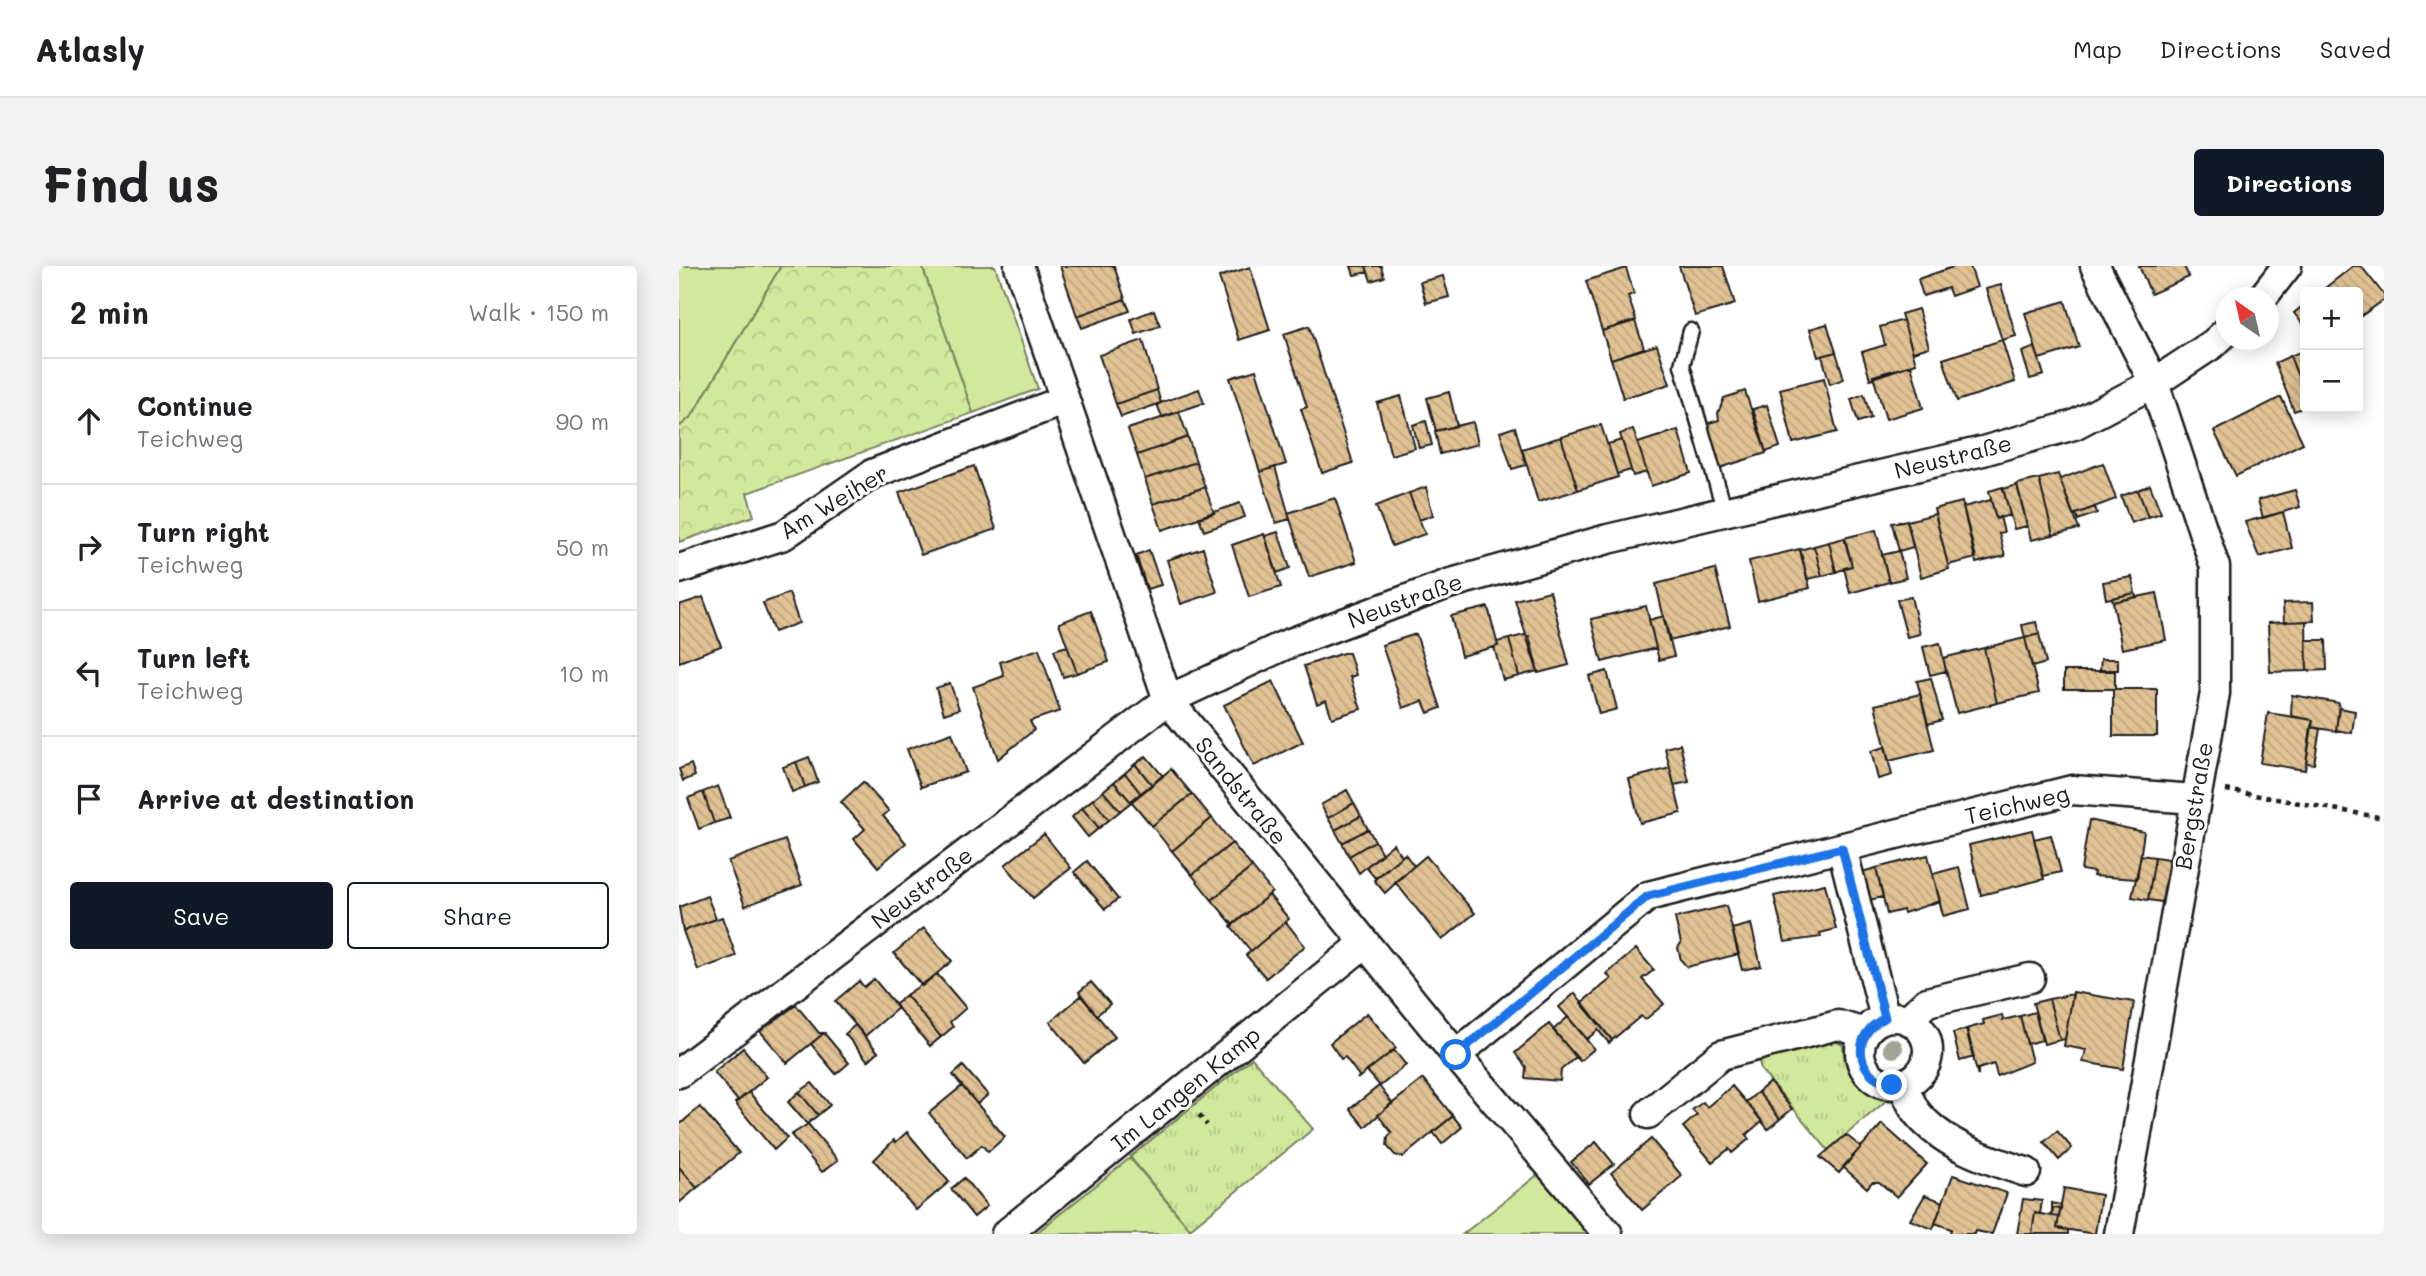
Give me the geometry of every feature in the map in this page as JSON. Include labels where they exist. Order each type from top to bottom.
[{"type":"street","name":"Sandstraße","points":[[1019,266],[1168,701],[1456,1055],[1608,1234]]},
{"type":"street","name":"Bergstraße","points":[[2095,266],[2154,383],[2215,567],[2215,693],[2119,1234]]},
{"type":"street","points":[[2271,287],[2287,266]]},
{"type":"street","name":"Neustraße","points":[[679,1073],[1168,701],[1285,645],[1448,584],[1608,538],[1983,452],[2074,425],[2154,383],[2216,341]]},
{"type":"street","name":"Am Weiher","points":[[679,569],[784,535],[872,474],[1065,400]]},
{"type":"street","name":"Teichweg","points":[[1456,1055],[1648,896],[2072,790],[2195,799]]},
{"type":"street","points":[[1842,848],[1886,1024]]},
{"type":"street","name":"Im Langen Kamp","points":[[1006,1234],[1365,943]]},
{"type":"street","points":[[1648,1114],[1721,1055],[1838,1025],[1886,1024],[1923,1033],[1928,1054],[1919,1073],[1902,1084],[1882,1082],[1867,1071],[1860,1052],[1886,1024],[1927,1002],[2030,978]]},
{"type":"street","points":[[1902,1084],[1917,1113],[1942,1134],[1974,1154],[2027,1172]]},
{"type":"lane","points":[[1691,331],[1682,365],[1725,512]]},
{"type":"path","points":[[2195,799],[2224,789],[2384,818]]},
{"type":"green space","points":[[679,266],[781,266],[692,416],[679,427]]},
{"type":"green space","points":[[781,266],[922,266],[973,413],[747,493],[754,516],[679,542],[679,427],[692,416]]},
{"type":"green space","points":[[922,266],[995,266],[1038,389],[973,413]]},
{"type":"green space","points":[[1831,1039],[1843,1045],[1846,1065],[1855,1081],[1868,1093],[1887,1100],[1828,1150],[1761,1070],[1758,1057]]},
{"type":"green space","points":[[1252,1058],[1313,1129],[1190,1229],[1130,1157]]},
{"type":"green space","points":[[1130,1158],[1194,1234],[1035,1234]]},
{"type":"green space","points":[[1540,1173],[1592,1234],[1463,1234]]},
{"type":"building","points":[[1060,266],[1114,266],[1125,299],[1077,316]]},
{"type":"building","points":[[1351,266],[1366,266],[1368,272],[1354,275]]},
{"type":"building","points":[[1366,266],[1381,266],[1384,277],[1371,281]]},
{"type":"building","points":[[1679,266],[1723,266],[1735,304],[1695,316]]},
{"type":"building","points":[[1956,266],[1970,266],[1977,287],[1951,296],[1948,288],[1923,296],[1918,279]]},
{"type":"building","points":[[2139,266],[2184,266],[2189,277],[2151,294]]},
{"type":"building","points":[[2353,266],[2361,266],[2384,295],[2384,300],[2363,315],[2363,287],[2326,287]]},
{"type":"building","points":[[1250,267],[1270,330],[1239,340],[1219,277]]},
{"type":"building","points":[[1626,268],[1634,294],[1628,296],[1636,320],[1602,331],[1586,281]]},
{"type":"building","points":[[1443,276],[1449,297],[1426,303],[1420,282]]},
{"type":"building","points":[[2001,285],[2016,336],[2002,340],[1986,289]]},
{"type":"building","points":[[1125,299],[1130,311],[1082,328],[1077,316]]},
{"type":"building","points":[[2065,301],[2079,347],[2039,359],[2025,313]]},
{"type":"building","points":[[2300,308],[2300,321],[2294,313]]},
{"type":"building","points":[[1918,309],[1929,347],[1913,352],[1901,314]]},
{"type":"building","points":[[1154,310],[1160,326],[1136,334],[1131,319]]},
{"type":"building","points":[[1903,320],[1916,363],[1870,379],[1862,352],[1885,345],[1880,327]]},
{"type":"building","points":[[1635,321],[1644,348],[1611,359],[1602,331]]},
{"type":"building","points":[[1827,324],[1836,352],[1818,357],[1810,329]]},
{"type":"building","points":[[1309,326],[1353,463],[1322,473],[1301,409],[1307,407],[1284,334]]},
{"type":"building","points":[[1143,340],[1157,390],[1116,404],[1099,355]]},
{"type":"building","points":[[2002,340],[2015,382],[1957,401],[1943,359]]},
{"type":"building","points":[[1657,345],[1670,384],[1623,398],[1611,359]]},
{"type":"building","points":[[2035,347],[2044,375],[2030,379],[2022,352]]},
{"type":"building","points":[[1836,352],[1844,379],[1830,384],[1822,356]]},
{"type":"building","points":[[2300,352],[2300,381],[2290,356]]},
{"type":"building","points":[[2290,356],[2300,381],[2300,409],[2294,411],[2275,363]]},
{"type":"building","points":[[1911,365],[1923,408],[1886,419],[1873,376]]},
{"type":"building","points":[[1256,370],[1286,464],[1260,472],[1230,378]]},
{"type":"building","points":[[1824,378],[1837,432],[1793,443],[1780,389]]},
{"type":"building","points":[[1199,389],[1204,403],[1162,417],[1157,404]]},
{"type":"building","points":[[1157,390],[1161,403],[1121,417],[1116,404]]},
{"type":"building","points":[[1745,391],[1766,453],[1720,468],[1706,424],[1719,420],[1718,413],[1724,398]]},
{"type":"building","points":[[1449,392],[1457,426],[1436,431],[1427,398]]},
{"type":"building","points":[[1864,394],[1871,418],[1858,422],[1851,399]]},
{"type":"building","points":[[1401,396],[1415,448],[1391,455],[1377,403]]},
{"type":"building","points":[[2281,397],[2303,443],[2236,476],[2214,431]]},
{"type":"building","points":[[1767,405],[1780,447],[1766,452],[1753,409]]},
{"type":"building","points":[[1179,412],[1188,437],[1137,455],[1128,429]]},
{"type":"building","points":[[1426,421],[1432,445],[1419,448],[1413,425]]},
{"type":"building","points":[[1473,422],[1478,444],[1440,454],[1435,431]]},
{"type":"building","points":[[1601,425],[1618,477],[1578,490],[1561,437]]},
{"type":"building","points":[[1515,427],[1526,465],[1512,469],[1500,432]]},
{"type":"building","points":[[1633,429],[1647,472],[1633,476],[1620,434]]},
{"type":"building","points":[[1678,430],[1691,473],[1651,486],[1638,443]]},
{"type":"building","points":[[1188,437],[1196,462],[1145,479],[1137,455]]},
{"type":"building","points":[[1561,437],[1578,490],[1538,502],[1522,449]]},
{"type":"building","points":[[1622,440],[1631,470],[1617,474],[1608,444]]},
{"type":"building","points":[[1196,462],[1205,487],[1153,504],[1145,479]]},
{"type":"building","points":[[2103,463],[2116,499],[2073,515],[2060,479]]},
{"type":"building","points":[[974,466],[996,529],[921,555],[899,492]]},
{"type":"building","points":[[1275,467],[1290,519],[1276,523],[1260,472]]},
{"type":"building","points":[[2058,474],[2079,529],[2053,535],[2039,479]]},
{"type":"building","points":[[2039,479],[2053,535],[2031,540],[2017,484]]},
{"type":"building","points":[[2017,485],[2027,526],[2014,529],[2003,489]]},
{"type":"building","points":[[2150,485],[2161,513],[2148,517],[2138,490]]},
{"type":"building","points":[[1205,487],[1214,513],[1162,530],[1153,504]]},
{"type":"building","points":[[1426,487],[1433,515],[1419,520],[1409,493]]},
{"type":"building","points":[[2003,487],[2010,515],[1996,519],[1989,491]]},
{"type":"building","points":[[2138,490],[2148,517],[2131,523],[2121,496]]},
{"type":"building","points":[[2295,490],[2300,507],[2263,518],[2258,500]]},
{"type":"building","points":[[1409,493],[1425,534],[1392,546],[1376,506]]},
{"type":"building","points":[[1335,498],[1356,562],[1309,577],[1288,513]]},
{"type":"building","points":[[1991,500],[1996,519],[2000,517],[2004,532],[1999,533],[2005,556],[1976,563],[1963,507]]},
{"type":"building","points":[[1962,502],[1976,558],[1948,565],[1934,509]]},
{"type":"building","points":[[1240,503],[1245,517],[1204,531],[1199,517]]},
{"type":"building","points":[[2095,507],[2097,513],[2078,520],[2076,514]]},
{"type":"building","points":[[2283,512],[2292,548],[2259,557],[2245,522]]},
{"type":"building","points":[[1935,514],[1949,569],[1921,577],[1907,521]]},
{"type":"building","points":[[1907,520],[1913,547],[1899,551],[1892,523]]},
{"type":"building","points":[[1876,530],[1889,582],[1850,593],[1844,568],[1852,566],[1844,538]]},
{"type":"building","points":[[1278,532],[1290,568],[1277,573],[1265,536]]},
{"type":"building","points":[[1264,534],[1281,587],[1249,597],[1232,545]]},
{"type":"building","points":[[1845,538],[1852,566],[1836,572],[1829,542]]},
{"type":"building","points":[[1829,542],[1836,572],[1822,576],[1814,546]]},
{"type":"building","points":[[1814,546],[1822,576],[1807,579],[1800,550]]},
{"type":"building","points":[[1203,548],[1217,592],[1181,604],[1167,560]]},
{"type":"building","points":[[1800,549],[1810,588],[1758,601],[1749,561]]},
{"type":"building","points":[[1149,550],[1161,585],[1147,589],[1136,555]]},
{"type":"building","points":[[1899,551],[1906,578],[1889,582],[1882,555]]},
{"type":"building","points":[[1715,569],[1730,626],[1669,641],[1656,584]]},
{"type":"building","points":[[2132,577],[2135,593],[2106,599],[2103,582]]},
{"type":"building","points":[[1550,591],[1569,665],[1538,673],[1515,600]]},
{"type":"building","points":[[789,593],[799,623],[774,632],[763,603]]},
{"type":"building","points":[[2135,593],[2136,597],[2113,602],[2112,598]]},
{"type":"building","points":[[2157,593],[2166,640],[2122,649],[2113,602]]},
{"type":"building","points":[[703,597],[721,646],[679,662],[679,605]]},
{"type":"building","points":[[1911,597],[1920,634],[1907,637],[1897,600]]},
{"type":"building","points":[[2313,602],[2314,621],[2284,622],[2283,603]]},
{"type":"building","points":[[1646,606],[1656,648],[1602,662],[1591,619]]},
{"type":"building","points":[[1488,607],[1498,646],[1461,656],[1451,616]]},
{"type":"building","points":[[1091,611],[1109,662],[1077,673],[1059,623]]},
{"type":"building","points":[[1664,616],[1674,656],[1659,660],[1649,620]]},
{"type":"building","points":[[2306,621],[2307,671],[2270,672],[2268,623]]},
{"type":"building","points":[[2036,622],[2039,634],[2025,638],[2022,625]]},
{"type":"building","points":[[1416,634],[1441,708],[1428,713],[1423,701],[1403,708],[1382,645]]},
{"type":"building","points":[[2039,634],[2046,663],[2032,667],[2025,638]]},
{"type":"building","points":[[1529,636],[1538,671],[1519,676],[1509,639]]},
{"type":"building","points":[[2025,638],[2039,693],[1997,703],[1984,648]]},
{"type":"building","points":[[1509,639],[1519,676],[1503,680],[1494,647],[1498,646],[1497,642]]},
{"type":"building","points":[[2306,640],[2326,640],[2327,670],[2307,671]]},
{"type":"building","points":[[1940,643],[1946,671],[1930,675],[1923,647]]},
{"type":"building","points":[[1067,646],[1077,673],[1063,677],[1054,650]]},
{"type":"building","points":[[1984,648],[1997,703],[1957,713],[1943,658]]},
{"type":"building","points":[[1039,649],[1060,711],[1030,721],[1034,730],[998,759],[973,687],[1004,676],[1000,662]]},
{"type":"building","points":[[1349,653],[1356,675],[1350,677],[1361,709],[1332,718],[1326,700],[1317,704],[1304,666]]},
{"type":"building","points":[[2101,659],[2118,659],[2118,670],[2100,670]]},
{"type":"building","points":[[1607,671],[1617,709],[1599,714],[1589,676]]},
{"type":"building","points":[[2064,671],[2115,671],[2115,689],[2064,689]]},
{"type":"building","points":[[1931,678],[1942,720],[1928,724],[1917,681]]},
{"type":"building","points":[[1273,681],[1303,742],[1254,766],[1224,705]]},
{"type":"building","points":[[950,683],[959,709],[944,714],[936,688]]},
{"type":"building","points":[[2113,689],[2157,689],[2157,736],[2113,736]]},
{"type":"building","points":[[1920,694],[1934,750],[1889,761],[1875,705]]},
{"type":"building","points":[[2292,695],[2339,703],[2336,731],[2311,727],[2313,720],[2291,716]]},
{"type":"building","points":[[2339,708],[2355,711],[2352,733],[2336,730]]},
{"type":"building","points":[[2268,713],[2313,720],[2305,770],[2260,763]]},
{"type":"building","points":[[2311,727],[2320,729],[2314,764],[2306,763]]},
{"type":"building","points":[[952,733],[966,772],[921,787],[907,749]]},
{"type":"building","points":[[1680,744],[1689,782],[1674,785],[1665,748]]},
{"type":"building","points":[[1885,747],[1892,775],[1878,779],[1871,751]]},
{"type":"building","points":[[1146,756],[1163,776],[1152,785],[1135,764]]},
{"type":"building","points":[[809,757],[818,782],[805,787],[796,762]]},
{"type":"building","points":[[796,762],[805,787],[792,792],[783,767]]},
{"type":"building","points":[[691,764],[695,776],[683,781],[679,769]]},
{"type":"building","points":[[1135,764],[1152,785],[1141,794],[1125,773]]},
{"type":"building","points":[[1670,768],[1681,813],[1640,823],[1629,779]]},
{"type":"building","points":[[1171,769],[1192,794],[1152,826],[1131,801]]},
{"type":"building","points":[[1125,773],[1141,794],[1131,802],[1114,782]]},
{"type":"building","points":[[863,782],[889,811],[883,816],[906,843],[878,867],[854,839],[865,829],[841,802]]},
{"type":"building","points":[[1114,782],[1131,802],[1120,811],[1103,791]]},
{"type":"building","points":[[718,786],[730,818],[714,823],[703,792]]},
{"type":"building","points":[[1347,790],[1354,803],[1328,818],[1321,805]]},
{"type":"building","points":[[1103,791],[1120,811],[1109,820],[1093,799]]},
{"type":"building","points":[[703,792],[714,823],[699,829],[688,798]]},
{"type":"building","points":[[1192,794],[1212,818],[1172,851],[1152,826]]},
{"type":"building","points":[[1093,799],[1109,820],[1099,828],[1082,808]]},
{"type":"building","points":[[1354,803],[1361,816],[1335,830],[1328,818]]},
{"type":"building","points":[[1082,808],[1099,828],[1088,837],[1072,817]]},
{"type":"building","points":[[1361,816],[1368,829],[1342,843],[1335,830]]},
{"type":"building","points":[[1212,818],[1232,843],[1192,875],[1172,851]]},
{"type":"building","points":[[2089,820],[2144,832],[2137,879],[2093,876],[2094,872],[2081,870]]},
{"type":"building","points":[[1368,829],[1375,841],[1349,856],[1342,843]]},
{"type":"building","points":[[2032,830],[2044,879],[1981,895],[1969,845]]},
{"type":"building","points":[[1044,834],[1071,868],[1033,898],[1005,865]]},
{"type":"building","points":[[2051,835],[2061,872],[2043,876],[2034,839]]},
{"type":"building","points":[[785,840],[802,885],[745,906],[728,861]]},
{"type":"building","points":[[1375,841],[1382,854],[1359,873],[1349,856]]},
{"type":"building","points":[[1232,843],[1252,867],[1212,900],[1192,875]]},
{"type":"building","points":[[1393,844],[1402,856],[1375,878],[1366,867]]},
{"type":"building","points":[[1405,854],[1414,866],[1385,893],[1374,880]]},
{"type":"building","points":[[1928,855],[1940,901],[1904,913],[1903,910],[1887,914],[1876,868]]},
{"type":"building","points":[[2141,855],[2155,857],[2148,900],[2132,897]]},
{"type":"building","points":[[1426,856],[1475,913],[1442,940],[1395,882]]},
{"type":"building","points":[[2155,857],[2169,859],[2162,902],[2148,900]]},
{"type":"building","points":[[1087,861],[1118,899],[1105,909],[1074,872]]},
{"type":"building","points":[[1252,867],[1272,892],[1233,925],[1212,900]]},
{"type":"building","points":[[1959,867],[1970,909],[1943,916],[1933,874]]},
{"type":"building","points":[[1876,868],[1883,897],[1869,900],[1862,872]]},
{"type":"building","points":[[1825,884],[1836,929],[1820,933],[1821,937],[1785,942],[1774,896]]},
{"type":"building","points":[[1269,895],[1289,919],[1251,951],[1231,926]]},
{"type":"building","points":[[707,896],[716,919],[683,931],[679,907]]},
{"type":"building","points":[[1726,906],[1739,954],[1687,967],[1681,960],[1678,948],[1681,943],[1675,918]]},
{"type":"building","points":[[722,917],[736,956],[698,970],[683,931]]},
{"type":"building","points":[[1286,922],[1305,946],[1266,978],[1246,955]]},
{"type":"building","points":[[1751,924],[1761,966],[1742,970],[1732,929]]},
{"type":"building","points":[[924,928],[952,961],[922,986],[894,953]]},
{"type":"building","points":[[1636,949],[1654,970],[1642,979],[1664,1004],[1645,1020],[1641,1016],[1612,1040],[1581,1003],[1611,979],[1607,974]]},
{"type":"building","points":[[937,974],[966,1008],[950,1022],[953,1027],[941,1037],[906,995]]},
{"type":"building","points":[[874,979],[898,1008],[865,1036],[835,1001],[859,981],[864,987]]},
{"type":"building","points":[[1091,982],[1110,1004],[1097,1015],[1079,992]]},
{"type":"building","points":[[2073,992],[2134,1002],[2123,1069],[2083,1062],[2086,1050],[2064,1046]]},
{"type":"building","points":[[1575,993],[1612,1040],[1609,1043],[1598,1030],[1587,1039],[1559,1007]]},
{"type":"building","points":[[2073,994],[2065,1039],[2060,1040],[2049,999]]},
{"type":"building","points":[[906,995],[941,1037],[930,1046],[895,1005]]},
{"type":"building","points":[[1081,996],[1115,1037],[1084,1063],[1050,1022]]},
{"type":"building","points":[[2049,999],[2060,1040],[2044,1044],[2033,1003]]},
{"type":"building","points":[[796,1005],[819,1033],[824,1033],[787,1063],[760,1031]]},
{"type":"building","points":[[2035,1012],[2042,1040],[2027,1044],[2020,1016]]},
{"type":"building","points":[[1367,1013],[1396,1048],[1357,1079],[1359,1076],[1345,1057],[1341,1059],[1330,1043]]},
{"type":"building","points":[[2002,1015],[2003,1020],[2020,1016],[2032,1062],[1997,1076],[1994,1064],[1978,1069],[1978,1076],[1966,1029],[1984,1024],[1983,1020]]},
{"type":"building","points":[[1568,1017],[1594,1049],[1580,1061],[1553,1030]]},
{"type":"building","points":[[1549,1024],[1576,1057],[1561,1070],[1560,1081],[1525,1078],[1526,1067],[1515,1053]]},
{"type":"building","points":[[855,1025],[878,1052],[868,1061],[845,1034]]},
{"type":"building","points":[[1967,1029],[1974,1057],[1960,1061],[1953,1033]]},
{"type":"building","points":[[824,1033],[849,1063],[836,1074],[811,1044]]},
{"type":"building","points":[[743,1048],[767,1077],[738,1101],[714,1072]]},
{"type":"building","points":[[1394,1050],[1406,1065],[1380,1086],[1367,1071]]},
{"type":"building","points":[[963,1066],[988,1095],[977,1104],[953,1075]]},
{"type":"building","points":[[1423,1079],[1453,1116],[1403,1157],[1395,1155],[1387,1146],[1388,1137],[1392,1133],[1378,1115]]},
{"type":"building","points":[[1770,1082],[1792,1109],[1780,1119],[1758,1092]]},
{"type":"building","points":[[812,1083],[830,1105],[818,1115],[799,1092]]},
{"type":"building","points":[[962,1086],[1005,1137],[988,1152],[982,1145],[967,1158],[929,1113]]},
{"type":"building","points":[[1379,1086],[1392,1103],[1365,1127],[1350,1109]]},
{"type":"building","points":[[1732,1086],[1762,1121],[1746,1135],[1749,1139],[1732,1153],[1729,1149],[1712,1162],[1683,1127],[1697,1115],[1692,1110],[1703,1102],[1707,1107]]},
{"type":"building","points":[[749,1092],[787,1138],[774,1150],[735,1103]]},
{"type":"building","points":[[799,1092],[818,1115],[807,1124],[788,1102]]},
{"type":"building","points":[[1758,1092],[1780,1119],[1768,1129],[1746,1102]]},
{"type":"building","points":[[700,1107],[739,1153],[697,1188],[679,1167],[679,1125]]},
{"type":"building","points":[[1453,1116],[1462,1127],[1442,1144],[1433,1132]]},
{"type":"building","points":[[808,1124],[838,1160],[822,1172],[791,1135]]},
{"type":"building","points":[[1882,1124],[1927,1164],[1897,1197],[1879,1182],[1872,1182],[1867,1188],[1843,1167]]},
{"type":"building","points":[[2057,1131],[2072,1148],[2059,1160],[2044,1142]]},
{"type":"building","points":[[907,1132],[949,1182],[916,1210],[874,1160],[894,1140],[896,1142]]},
{"type":"building","points":[[1846,1135],[1861,1147],[1839,1173],[1820,1157]]},
{"type":"building","points":[[1651,1139],[1682,1176],[1642,1210],[1611,1173]]},
{"type":"building","points":[[1596,1142],[1614,1164],[1589,1184],[1571,1162]]},
{"type":"building","points":[[679,1167],[697,1188],[679,1203]]},
{"type":"building","points":[[1953,1175],[2007,1193],[1992,1234],[1975,1231],[1974,1234],[1950,1234],[1951,1229],[1935,1223]]},
{"type":"building","points":[[964,1178],[987,1206],[974,1217],[951,1189]]},
{"type":"building","points":[[2064,1188],[2101,1195],[2095,1234],[2057,1228]]},
{"type":"building","points":[[1925,1195],[1943,1202],[1933,1229],[1910,1220]]},
{"type":"building","points":[[2023,1199],[2042,1201],[2040,1214],[2035,1213],[2032,1234],[2017,1234]]},
{"type":"building","points":[[2052,1203],[2061,1205],[2061,1209],[2053,1208],[2052,1216]]},
{"type":"building","points":[[2053,1208],[2061,1209],[2059,1217],[2052,1216]]},
{"type":"building","points":[[2035,1213],[2059,1217],[2057,1228],[2068,1230],[2068,1234],[2032,1234]]},
{"type":"route","points":[[1456,1055],[1648,896],[1842,848],[1885,1018],[1877,1021],[1865,1034],[1860,1052],[1862,1062],[1874,1078],[1892,1085]]}]
